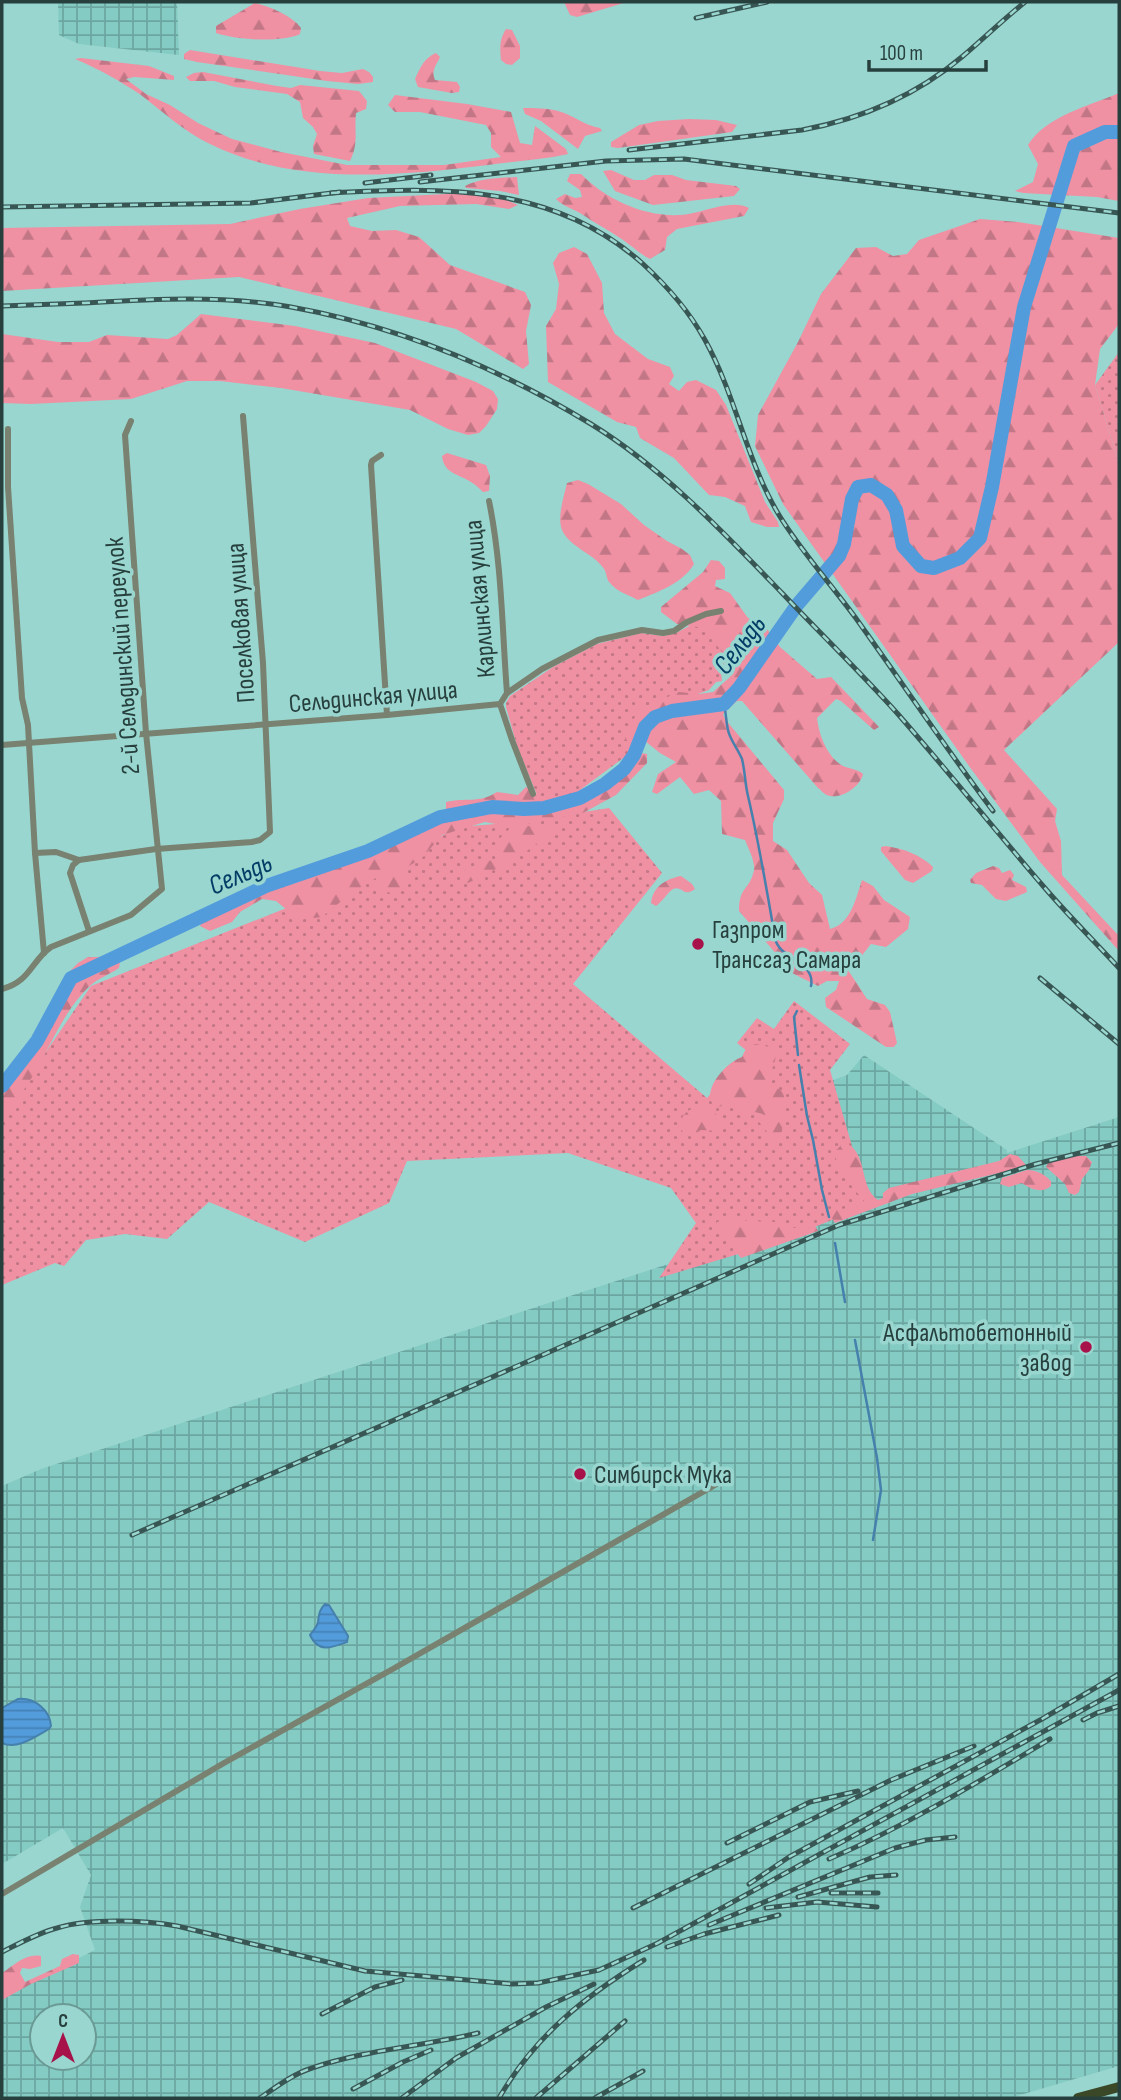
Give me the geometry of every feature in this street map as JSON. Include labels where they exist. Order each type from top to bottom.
[{"type":"main road","points":[[1078,2098],[1119,2087]]},
{"type":"street","name":"Поселковая улица","points":[[156,849],[252,842],[266,836],[271,827],[243,416]]},
{"type":"street","name":"2-й Сельдинский переулок","points":[[89,931],[131,915],[162,890],[146,733],[125,435],[131,421]]},
{"type":"street","points":[[8,429],[9,500],[22,698],[29,743],[44,953]]},
{"type":"street","points":[[381,456],[372,461],[371,465],[387,715]]},
{"type":"street","name":"Карлинская улица","points":[[489,501],[495,530],[503,610],[507,693]]},
{"type":"street","points":[[533,794],[500,704],[507,693],[542,669],[598,640],[642,631],[674,631],[687,622],[720,611]]},
{"type":"street","name":"Сельдинская улица","points":[[2,745],[500,704]]},
{"type":"street","points":[[35,853],[56,852],[79,860],[156,849]]},
{"type":"street","points":[[2,989],[26,978],[44,953],[89,931],[70,873],[79,860]]},
{"type":"street","points":[[2,1894],[224,1763],[722,1481]]},
{"type":"shaded area","points":[[58,2],[177,2],[179,55],[79,44],[59,35]]},
{"type":"shaded area","points":[[864,1055],[1007,1150],[1007,1153],[1119,1117],[1119,2066],[1010,2098],[2,2098],[2,1996],[95,1950],[80,1907],[91,1875],[63,1828],[2,1864],[2,1486],[41,1469],[861,1201],[828,1082],[847,1075]]},
{"type":"green space","points":[[564,2],[627,2],[577,17],[570,15]]},
{"type":"green space","points":[[255,3],[292,19],[301,28],[300,34],[282,39],[258,40],[216,33],[216,26]]},
{"type":"green space","points":[[506,29],[512,30],[520,46],[520,58],[512,65],[501,60],[501,40]]},
{"type":"green space","points":[[190,50],[320,71],[342,73],[363,69],[373,77],[373,82],[358,84],[327,81],[184,59],[184,54]]},
{"type":"green space","points":[[436,53],[440,57],[434,71],[435,80],[457,82],[459,92],[418,87],[415,79],[421,67]]},
{"type":"green space","points":[[75,59],[149,66],[174,76],[174,80],[134,77],[126,79],[146,94],[198,123],[232,139],[281,152],[347,165],[444,165],[501,157],[491,147],[491,133],[486,125],[420,112],[395,112],[388,105],[395,95],[511,112],[520,143],[532,145],[535,126],[566,149],[568,154],[454,169],[383,174],[312,172],[277,167],[243,157],[201,139],[141,95]]},
{"type":"green space","points":[[203,72],[291,88],[300,85],[359,91],[367,101],[366,109],[356,113],[355,143],[350,161],[314,154],[313,146],[317,134],[303,118],[300,102],[287,94],[235,87],[214,81],[190,81],[186,77]]},
{"type":"green space","points":[[1119,93],[1119,201],[1015,191],[1033,182],[1038,164],[1028,145],[1036,135],[1057,119]]},
{"type":"green space","points":[[523,108],[558,111],[602,131],[585,136],[578,149],[541,121],[525,114]]},
{"type":"green space","points":[[689,119],[716,120],[737,125],[732,132],[611,147],[611,142],[639,125]]},
{"type":"green space","points":[[611,170],[634,180],[645,180],[654,175],[672,175],[686,180],[736,186],[740,189],[734,196],[653,205],[615,191],[603,171]]},
{"type":"green space","points":[[570,174],[581,174],[613,198],[653,213],[688,214],[733,205],[749,208],[744,216],[677,229],[667,237],[665,250],[650,259],[618,236],[556,199],[565,194],[575,198],[582,197],[580,190],[567,181]]},
{"type":"green space","points":[[517,177],[519,195],[465,186],[484,180]]},
{"type":"green space","points":[[466,193],[502,198],[518,205],[509,209],[476,204],[400,206],[347,218],[350,226],[372,231],[396,230],[419,237],[450,265],[525,292],[531,305],[526,331],[529,364],[523,369],[456,329],[239,277],[2,291],[2,228],[230,224],[368,198]]},
{"type":"green space","points":[[980,219],[1018,222],[1119,238],[1119,324],[1100,349],[1095,385],[1119,464],[1119,642],[1004,750],[1057,809],[1055,821],[1061,841],[1062,875],[1119,936],[1119,951],[1040,862],[969,766],[783,504],[755,446],[758,415],[821,294],[856,248],[876,247],[893,256],[907,254],[919,240]]},
{"type":"green space","points":[[574,247],[587,254],[602,283],[604,313],[615,334],[648,359],[670,367],[674,376],[669,384],[679,391],[687,382],[696,380],[716,390],[726,405],[765,502],[779,527],[767,527],[751,522],[745,506],[725,497],[709,495],[674,458],[640,438],[636,427],[617,422],[548,382],[546,326],[556,309],[559,284],[553,263],[559,253]]},
{"type":"green space","points":[[201,314],[295,326],[375,343],[493,391],[498,399],[497,409],[479,433],[468,435],[448,429],[410,410],[281,388],[220,381],[187,381],[131,399],[2,403],[2,334],[58,342],[89,342],[107,335],[168,339],[177,335]]},
{"type":"green space","points":[[1119,352],[1119,464],[1095,385]]},
{"type":"green space","points":[[447,453],[486,465],[490,476],[489,491],[483,492],[450,471],[442,456]]},
{"type":"green space","points":[[578,480],[621,504],[644,525],[690,555],[694,564],[689,571],[669,586],[638,600],[616,589],[599,563],[568,539],[561,527],[561,511],[567,483]]},
{"type":"green space","points":[[711,560],[719,561],[725,568],[725,579],[716,580],[715,586],[730,593],[748,618],[762,622],[780,647],[817,679],[831,677],[879,727],[874,730],[836,699],[817,718],[822,738],[832,757],[843,766],[863,774],[849,791],[832,796],[826,795],[818,788],[742,701],[737,701],[723,714],[784,790],[784,799],[773,823],[773,841],[787,850],[809,883],[822,895],[830,929],[848,916],[862,880],[873,886],[884,900],[910,917],[908,929],[886,947],[871,944],[863,954],[860,966],[850,966],[848,970],[867,999],[885,1005],[890,1012],[897,1043],[894,1047],[886,1047],[826,1007],[825,998],[836,990],[839,981],[827,981],[818,986],[790,972],[739,911],[740,897],[751,879],[754,866],[745,840],[722,834],[721,801],[709,790],[694,794],[680,777],[657,794],[652,792],[658,774],[676,762],[645,741],[624,741],[638,710],[679,692],[713,692],[730,677],[731,663],[705,631],[698,627],[677,624],[661,612],[661,607],[703,572]]},
{"type":"green space","points":[[701,620],[731,664],[731,671],[721,672],[722,681],[716,682],[709,690],[647,712],[630,753],[576,793],[547,802],[537,795],[517,746],[506,707],[510,696],[553,667],[597,644],[641,633],[663,636],[676,633]]},
{"type":"green space","points":[[640,753],[647,754],[647,763],[616,795],[583,813],[512,827],[485,822],[442,835],[423,857],[403,870],[412,881],[397,893],[381,892],[376,878],[350,894],[322,917],[303,919],[276,901],[262,899],[240,912],[232,922],[210,931],[200,926],[205,915],[266,886],[368,851],[440,817],[446,812],[446,802],[478,799],[497,792],[518,795],[526,787],[547,799],[579,797],[605,783]]},
{"type":"green space","points":[[609,808],[662,873],[573,984],[707,1098],[747,1051],[737,1043],[757,1018],[774,1029],[794,1001],[850,1044],[830,1070],[869,1205],[775,1243],[659,1278],[696,1223],[671,1188],[568,1153],[407,1161],[389,1203],[305,1242],[209,1202],[167,1239],[125,1234],[86,1240],[64,1266],[55,1263],[2,1285],[2,1109],[39,1062],[91,986],[374,873],[458,827],[520,822]]},
{"type":"green space","points":[[542,824],[553,828],[554,833],[550,838],[468,883],[461,882],[459,874],[463,871],[497,858],[500,840],[510,829]]},
{"type":"green space","points":[[881,847],[917,856],[933,867],[932,871],[913,883],[905,880],[881,851]]},
{"type":"green space","points":[[993,866],[999,868],[1002,873],[1010,870],[1014,875],[1012,880],[1026,887],[1027,892],[1006,901],[996,899],[982,885],[971,883],[970,880],[976,873]]},
{"type":"green space","points":[[681,876],[695,889],[685,892],[676,888],[656,906],[651,903],[654,892],[661,884]]},
{"type":"green space","points":[[114,952],[120,962],[119,968],[94,983],[78,999],[27,1086],[2,1116],[2,1079],[60,1007],[71,970],[88,957]]},
{"type":"green space","points":[[756,1044],[774,1048],[770,1084],[782,1091],[784,1096],[782,1128],[777,1138],[771,1141],[759,1122],[763,1114],[746,1114],[730,1102],[717,1108],[710,1095],[722,1072],[742,1057],[748,1046]]},
{"type":"green space","points":[[707,1105],[716,1114],[721,1125],[717,1131],[701,1130],[686,1136],[679,1127],[685,1113]]},
{"type":"green space","points":[[843,1144],[854,1149],[868,1187],[878,1200],[883,1198],[883,1193],[889,1188],[999,1161],[1010,1154],[1018,1156],[1026,1165],[912,1194],[835,1223],[832,1218],[837,1210],[858,1206],[864,1201],[835,1158],[835,1153]]},
{"type":"green space","points":[[1073,1156],[1086,1156],[1092,1162],[1082,1179],[1079,1192],[1075,1195],[1069,1193],[1065,1184],[1046,1167],[1048,1163]]},
{"type":"green space","points":[[1027,1170],[1043,1174],[1051,1181],[1051,1186],[1040,1190],[1022,1183],[1009,1187],[1000,1184],[1002,1178]]},
{"type":"green space","points":[[738,1218],[778,1222],[792,1228],[816,1227],[818,1231],[741,1258],[716,1228],[717,1222]]},
{"type":"green space","points":[[73,1954],[79,1955],[79,1963],[2,2000],[2,1973],[15,1964],[30,1956],[41,1956],[41,1966],[22,1968],[20,1973],[25,1982],[60,1966],[62,1959]]},
{"type":"water","points":[[325,1604],[329,1605],[348,1636],[347,1642],[326,1648],[317,1645],[310,1635],[317,1626],[320,1610]]},
{"type":"water","points":[[18,1699],[30,1700],[40,1706],[48,1715],[51,1726],[26,1742],[8,1745],[2,1743],[2,1708]]},
{"type":"waterway","name":"Сельдь","points":[[2,1086],[37,1041],[71,978],[266,886],[368,851],[440,817],[492,807],[544,808],[580,798],[624,769],[634,755],[645,727],[655,717],[672,711],[724,704],[739,688],[797,605],[839,556],[844,544],[852,499],[858,487],[871,485],[887,495],[896,510],[903,546],[921,566],[934,568],[960,558],[980,538],[992,487],[1024,307],[1074,146],[1105,132],[1119,132]]},
{"type":"waterway","points":[[724,704],[729,734],[743,764],[775,938],[783,951],[808,971],[811,986]]},
{"type":"waterway","points":[[797,1011],[794,1017],[798,1055]]},
{"type":"waterway","points":[[799,1065],[829,1217]]},
{"type":"waterway","points":[[835,1243],[845,1302]]},
{"type":"waterway","points":[[855,1340],[881,1490],[873,1540]]},
{"type":"railway","points":[[696,18],[767,2]]},
{"type":"railway","points":[[629,150],[802,130],[867,112],[907,94],[945,70],[1025,2]]},
{"type":"railway","points":[[420,182],[606,161],[684,159],[1119,213]]},
{"type":"railway","points":[[365,183],[431,175]]},
{"type":"railway","points":[[331,193],[414,190],[495,196],[572,218],[608,237],[642,263],[676,299],[705,340],[725,383],[758,472],[779,515],[993,811]]},
{"type":"railway","points":[[2,207],[251,203],[340,192]]},
{"type":"railway","points":[[2,306],[188,299],[265,303],[331,315],[370,325],[484,367],[591,424],[668,481],[760,570],[897,713],[1044,887],[1119,968]]},
{"type":"railway","points":[[1040,978],[1119,1044]]},
{"type":"railway","points":[[132,1535],[839,1225],[1036,1164],[1119,1143]]},
{"type":"railway","points":[[749,1884],[789,1857],[1119,1674]]},
{"type":"railway","points":[[2,1952],[29,1938],[70,1925],[133,1921],[177,1926],[365,1971],[512,1984],[538,1983],[599,1970],[658,1943],[1119,1690]]},
{"type":"railway","points":[[1083,1720],[1119,1706]]},
{"type":"railway","points":[[829,1859],[914,1818],[1050,1739]]},
{"type":"railway","points":[[633,1908],[891,1780],[974,1746]]},
{"type":"railway","points":[[727,1843],[810,1802],[858,1791]]},
{"type":"railway","points":[[709,1925],[895,1848],[926,1840],[955,1837]]},
{"type":"railway","points":[[798,1897],[870,1877],[896,1875]]},
{"type":"railway","points":[[831,1893],[878,1893]]},
{"type":"railway","points":[[766,1908],[817,1902],[877,1907]]},
{"type":"railway","points":[[667,1947],[704,1934],[779,1915]]},
{"type":"railway","points":[[499,2098],[528,2055],[562,2020],[601,1988],[644,1960]]},
{"type":"railway","points":[[322,2014],[375,1987],[402,1980]]},
{"type":"railway","points":[[402,2098],[456,2058],[546,2007],[594,1984]]},
{"type":"railway","points":[[536,2098],[625,2021]]},
{"type":"railway","points":[[260,2098],[298,2074],[332,2062],[478,2033]]},
{"type":"railway","points":[[353,2089],[431,2050]]},
{"type":"railway","points":[[595,2098],[643,2071]]},
{"type":"place","name":"Газпром Трансгаз Самара","points":[[698,944]]},
{"type":"place","name":"Асфальтобетонный завод","points":[[1086,1347]]},
{"type":"place","name":"Симбирск Мука","points":[[580,1474]]}]
